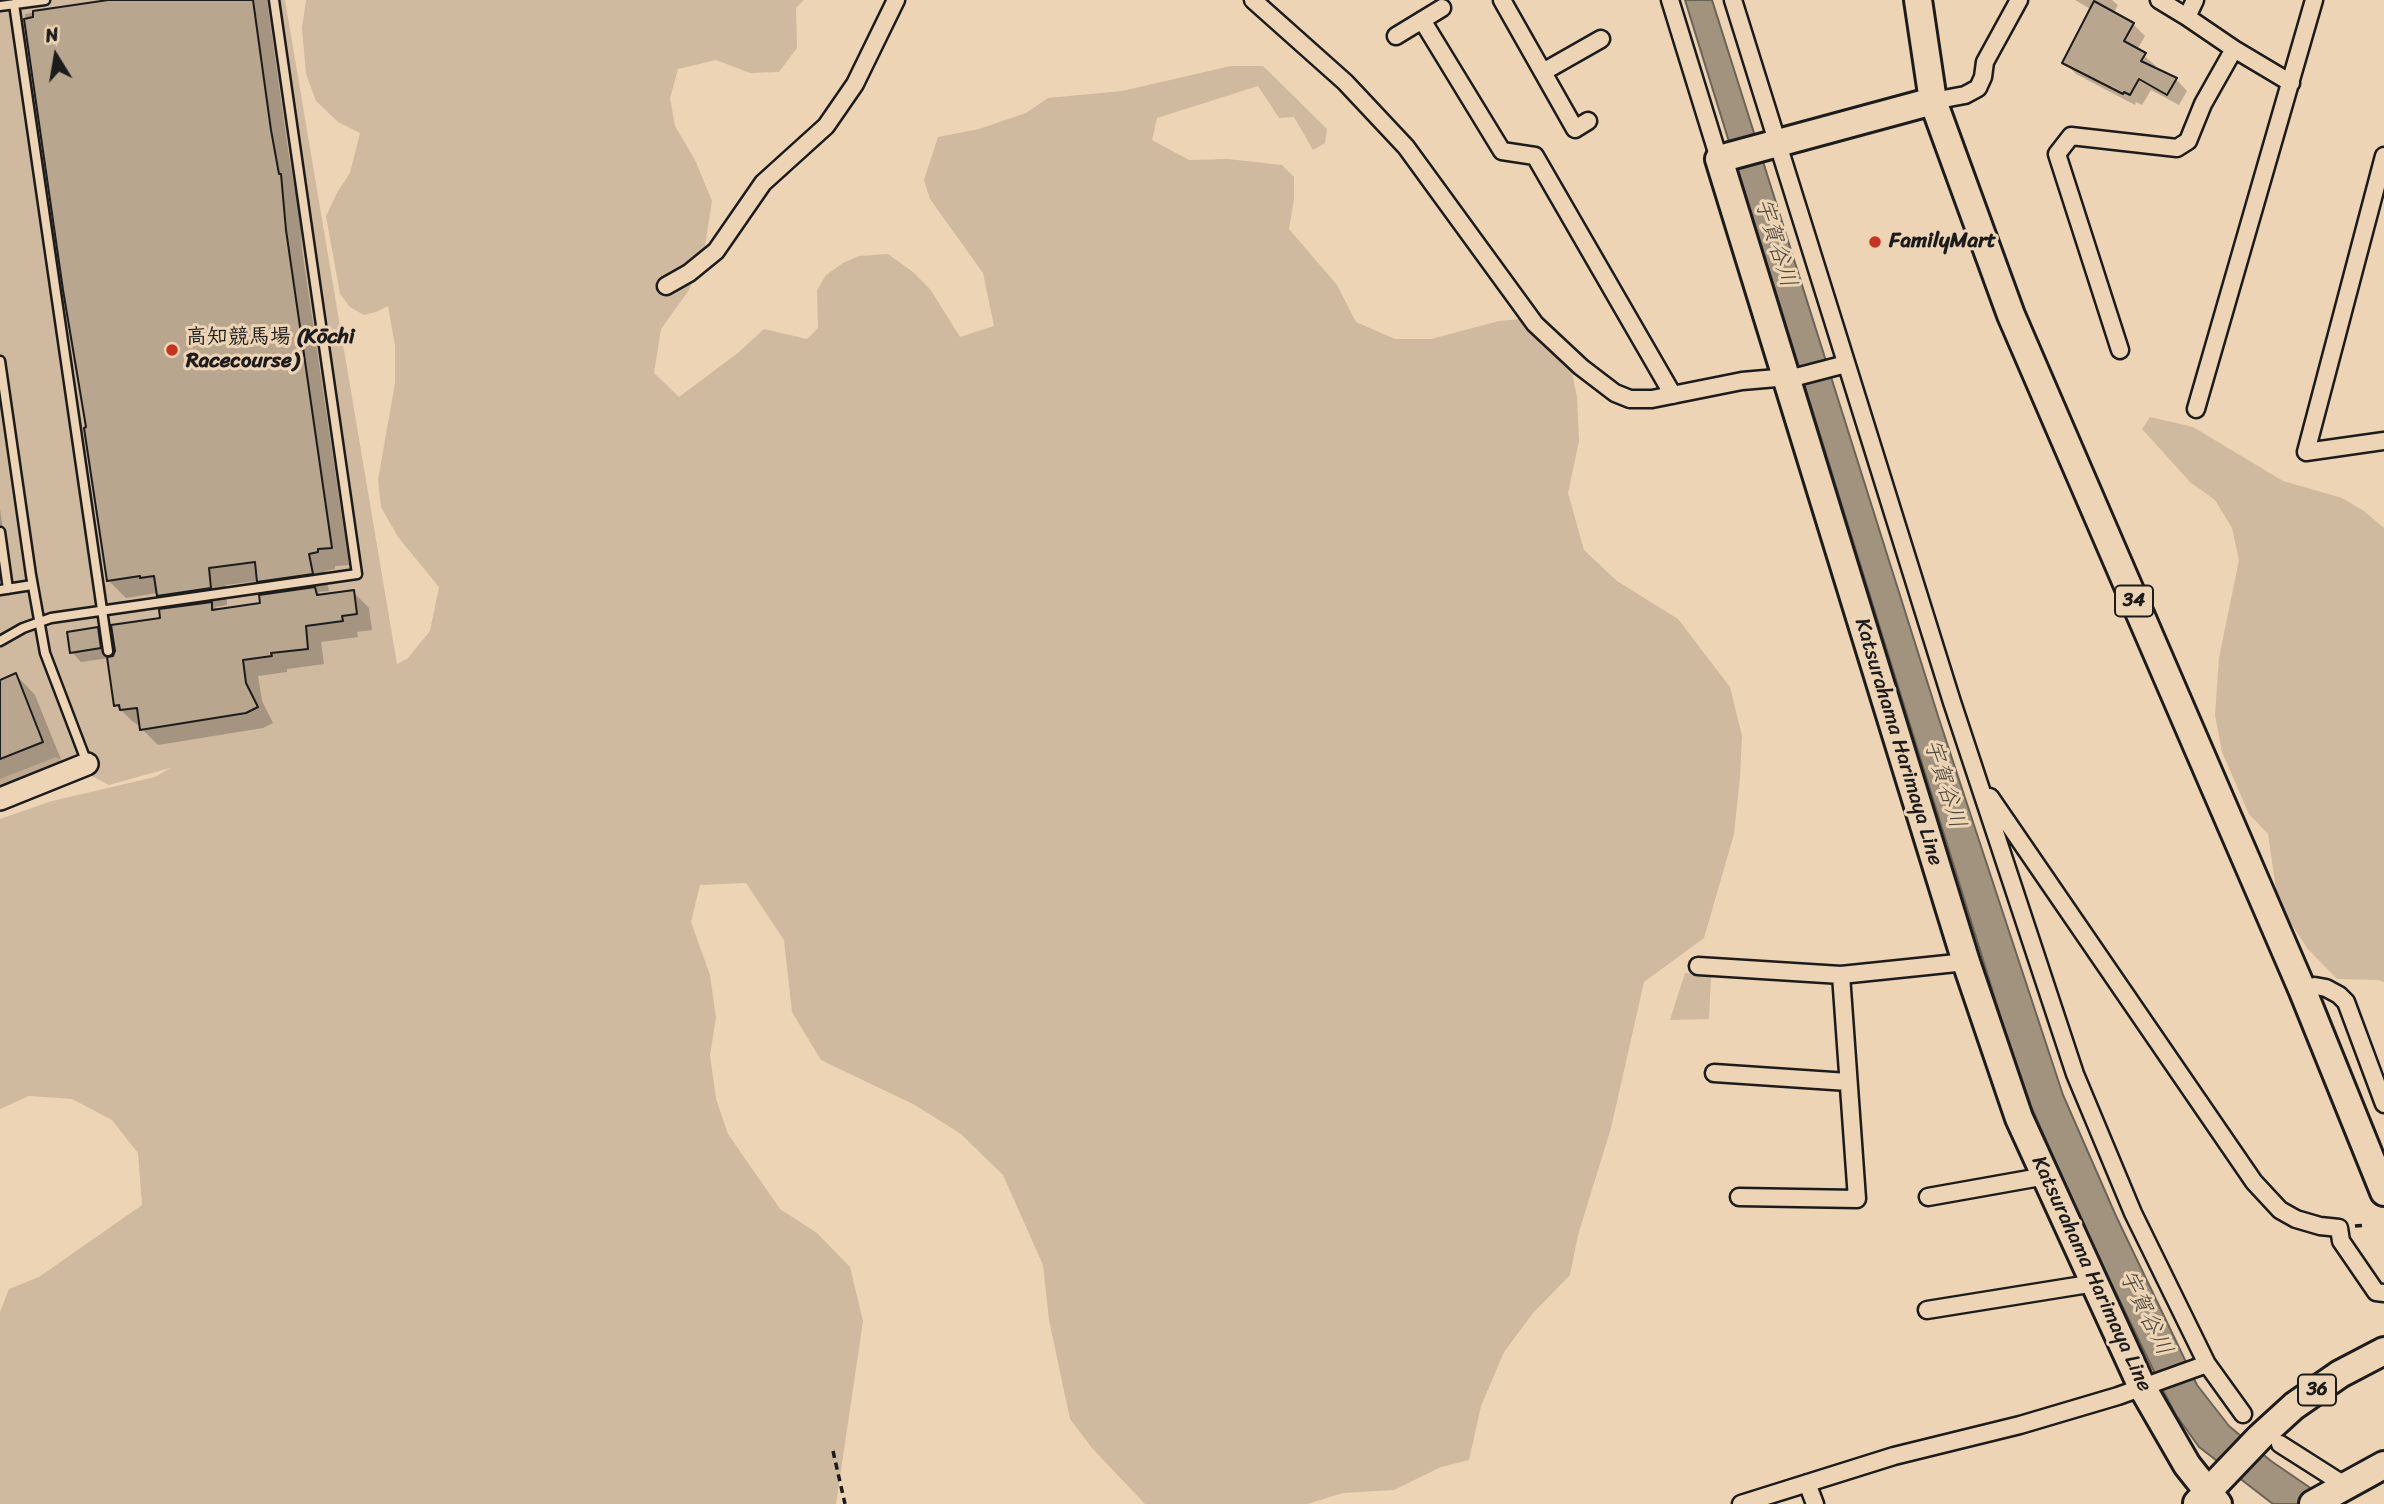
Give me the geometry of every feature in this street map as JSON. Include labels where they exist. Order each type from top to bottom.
[{"type":"main road","name":"34","points":[[1918,0],[1933,101],[2011,315],[2302,989],[2384,1192]]},
{"type":"main road","points":[[1726,157],[1933,101]]},
{"type":"main road","name":"Katsurahama Harimaya Line","points":[[1726,157],[1966,962],[2019,1118],[2095,1283],[2149,1385],[2187,1465],[2211,1493]]},
{"type":"main road","name":"36","points":[[2211,1493],[2270,1440],[2294,1406],[2340,1374],[2382,1352]]},
{"type":"main road","points":[[2330,1495],[2384,1465]]},
{"type":"street","points":[[666,286],[689,274],[716,251],[763,183],[826,126],[855,84],[896,0]]},
{"type":"street","points":[[1253,0],[1345,82],[1406,146],[1535,324],[1615,393],[1630,399],[1652,399],[1742,381],[1793,377],[1846,364]]},
{"type":"street","points":[[1502,0],[1575,129],[1588,121]]},
{"type":"street","points":[[1670,0],[1726,157]]},
{"type":"street","points":[[1733,0],[1772,144],[1846,364],[1978,781],[2075,1074],[2133,1213],[2202,1365],[2242,1414]]},
{"type":"street","points":[[1933,101],[1965,95],[1978,88],[1985,62],[2019,0]]},
{"type":"street","points":[[2158,0],[2291,83]]},
{"type":"street","points":[[2187,18],[2194,0]]},
{"type":"street","points":[[2196,409],[2314,0]]},
{"type":"street","points":[[1396,36],[1442,8]]},
{"type":"street","points":[[1422,20],[1502,151],[1535,156],[1673,394]]},
{"type":"street","points":[[1543,72],[1601,38]]},
{"type":"street","points":[[2120,350],[2057,154],[2071,136],[2177,148],[2188,141],[2203,104],[2234,49]]},
{"type":"street","points":[[2384,156],[2306,453],[2384,441]]},
{"type":"street","points":[[0,799],[87,764]]},
{"type":"street","points":[[1978,781],[2254,1182],[2280,1210],[2296,1219],[2339,1228],[2341,1241],[2376,1292],[2384,1293]]},
{"type":"street","points":[[1698,967],[1841,975],[1966,962]]},
{"type":"street","points":[[1739,1197],[1857,1199],[1841,975]]},
{"type":"street","points":[[2302,989],[2315,986],[2326,988],[2346,1002],[2384,1104]]},
{"type":"street","points":[[1714,1073],[1848,1082]]},
{"type":"street","points":[[1928,1197],[2046,1176]]},
{"type":"street","points":[[1927,1310],[2095,1283]]},
{"type":"street","points":[[1741,1504],[1895,1456],[2020,1425],[2149,1385],[2202,1365]]},
{"type":"street","points":[[2270,1440],[2330,1495]]},
{"type":"street","points":[[1807,1483],[1815,1504]]},
{"type":"lane","points":[[0,6],[45,0]]},
{"type":"lane","points":[[0,641],[51,618],[357,574],[274,0]]},
{"type":"lane","points":[[14,4],[108,652]]},
{"type":"lane","points":[[0,361],[5,426],[45,653],[87,764]]},
{"type":"lane","points":[[0,532],[4,589],[33,585]]},
{"type":"path","points":[[833,1451],[845,1504]]},
{"type":"shaded area","points":[[0,0],[285,0],[397,664],[408,658],[430,631],[439,587],[398,537],[381,507],[378,480],[395,383],[395,346],[388,306],[364,315],[350,307],[340,294],[326,216],[350,173],[360,133],[338,122],[316,101],[306,74],[302,28],[306,0],[804,0],[796,8],[797,48],[779,72],[750,73],[716,60],[678,69],[670,98],[675,126],[695,160],[712,201],[704,252],[689,290],[661,329],[654,373],[679,397],[739,352],[764,329],[807,339],[818,328],[817,290],[826,275],[859,256],[888,254],[913,272],[930,289],[960,337],[994,326],[983,273],[930,199],[924,180],[938,137],[979,129],[1026,113],[1048,98],[1122,91],[1231,66],[1263,66],[1327,129],[1325,143],[1313,150],[1294,117],[1279,118],[1258,86],[1157,118],[1152,140],[1189,160],[1228,159],[1282,165],[1294,177],[1294,199],[1289,229],[1337,285],[1356,322],[1395,339],[1431,339],[1499,321],[1541,317],[1567,348],[1577,397],[1579,441],[1568,493],[1584,550],[1617,581],[1678,619],[1730,687],[1742,736],[1740,777],[1734,834],[1704,938],[1644,982],[1611,1128],[1578,1235],[1570,1275],[1533,1313],[1504,1352],[1481,1406],[1469,1460],[1441,1467],[1394,1490],[1343,1493],[1307,1504],[1145,1504],[1092,1448],[1070,1419],[1049,1320],[1043,1265],[1003,1175],[961,1134],[915,1105],[821,1060],[792,1012],[784,940],[746,883],[700,885],[691,922],[710,975],[716,1018],[710,1055],[716,1099],[728,1134],[780,1209],[817,1233],[850,1267],[863,1321],[836,1504],[0,1504],[0,1312],[9,1289],[39,1277],[142,1205],[138,1153],[112,1120],[72,1099],[29,1096],[0,1109],[0,819],[52,801],[155,777],[170,768],[109,785],[56,757],[0,779]]},
{"type":"shaded area","points":[[2150,417],[2193,427],[2283,481],[2342,498],[2364,511],[2384,528],[2384,982],[2337,979],[2307,948],[2278,903],[2268,834],[2249,814],[2222,752],[2215,715],[2219,658],[2239,560],[2232,528],[2215,500],[2190,482],[2142,429]]},
{"type":"shaded area","points":[[1685,973],[1711,975],[1709,1019],[1670,1020]]},
{"type":"water","name":"宇賀谷川","points":[[1685,0],[1712,0],[1939,719],[2063,1095],[2116,1216],[2197,1385],[2229,1426],[2271,1461],[2334,1504],[2273,1504],[2199,1447],[2176,1415],[2164,1392],[2085,1229],[2031,1106],[2002,1021]]},
{"type":"building","points":[[108,0],[253,0],[271,130],[281,174],[286,230],[332,548],[318,549],[318,552],[309,554],[313,574],[257,582],[255,562],[209,568],[211,588],[157,596],[154,576],[107,581],[24,19],[33,17],[33,11]]},
{"type":"building","points":[[2094,1],[2134,23],[2124,41],[2146,53],[2141,61],[2177,78],[2167,95],[2139,79],[2130,95],[2124,92],[2123,94],[2062,63]]},
{"type":"building","points":[[315,587],[317,595],[354,590],[357,614],[342,616],[343,621],[306,626],[308,649],[271,653],[272,656],[243,660],[246,683],[258,707],[246,713],[140,730],[137,708],[120,710],[119,705],[114,706],[107,657],[113,656],[115,651],[111,625],[160,618],[159,609],[212,602],[212,610],[260,603],[259,595]]},
{"type":"building","points":[[98,627],[101,648],[70,653],[67,632]]},
{"type":"building","points":[[16,673],[43,742],[0,759],[0,680]]},
{"type":"place","name":"FamilyMart","points":[[1875,242]]},
{"type":"place","name":"高知競馬場 (Kōchi Racecourse)","points":[[172,350]]}]
